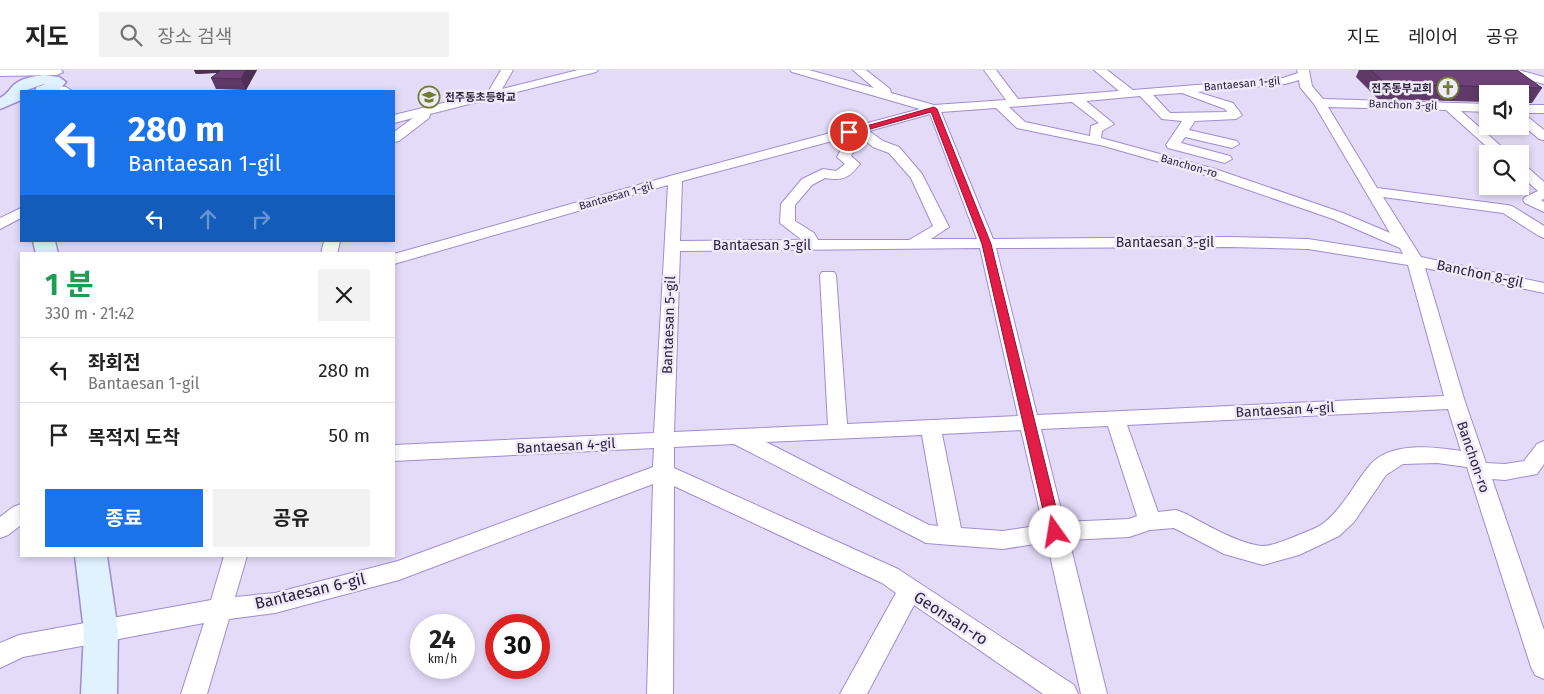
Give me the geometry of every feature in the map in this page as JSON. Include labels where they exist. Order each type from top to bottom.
[{"type":"street","points":[[492,95],[507,70]]},
{"type":"street","points":[[395,119],[592,70]]},
{"type":"street","points":[[859,70],[892,98]]},
{"type":"street","points":[[990,70],[1015,103]]},
{"type":"street","name":"Bantaesan 1-gil","points":[[1100,70],[1136,93],[1166,116],[1190,118],[1236,115],[1229,106],[1181,90]]},
{"type":"street","points":[[1287,70],[1303,72]]},
{"type":"street","points":[[1507,71],[1544,73]]},
{"type":"street","points":[[1507,71],[1544,81]]},
{"type":"street","points":[[811,72],[892,98],[934,109],[987,244],[1094,694]]},
{"type":"street","name":"Bantaesan 1-gil","points":[[395,259],[675,179],[934,109],[1285,81],[1303,72]]},
{"type":"street","name":"Banchon-ro","points":[[1303,72],[1306,87],[1319,103],[1411,253],[1454,402],[1544,667]]},
{"type":"street","points":[[0,73],[51,80],[65,90]]},
{"type":"street","points":[[24,90],[51,80]]},
{"type":"street","points":[[0,88],[20,91]]},
{"type":"street","points":[[0,104],[20,92]]},
{"type":"street","points":[[1076,98],[1108,124],[1096,129],[1101,140]]},
{"type":"street","name":"Banchon 3-gil","points":[[1319,103],[1479,108]]},
{"type":"street","points":[[1000,104],[1021,125],[1101,140]]},
{"type":"street","points":[[1449,107],[1493,145]]},
{"type":"street","points":[[1529,109],[1544,109]]},
{"type":"street","points":[[395,137],[433,110]]},
{"type":"street","points":[[1190,118],[1173,145],[1225,159]]},
{"type":"street","points":[[1529,124],[1544,136]]},
{"type":"street","points":[[860,130],[878,144],[894,150],[917,177],[941,226],[913,244]]},
{"type":"street","points":[[1182,132],[1232,144]]},
{"type":"street","points":[[811,245],[809,236],[788,224],[788,204],[807,182],[823,174],[839,176],[853,164],[844,157],[850,144],[838,135]]},
{"type":"street","name":"Banchon-ro","points":[[1101,140],[1210,172],[1338,216],[1411,253]]},
{"type":"street","points":[[1529,176],[1544,189]]},
{"type":"street","name":"Bantaesan 5-gil","points":[[660,694],[663,472],[675,179]]},
{"type":"street","points":[[1371,190],[1507,209],[1544,233]]},
{"type":"street","points":[[1544,194],[1530,200],[1544,208]]},
{"type":"street","points":[[0,224],[20,213]]},
{"type":"street","name":"Bantaesan 3-gil","points":[[672,246],[1229,242],[1308,244],[1411,253]]},
{"type":"street","name":"Banchon 8-gil","points":[[1411,253],[1544,288]]},
{"type":"street","points":[[828,276],[838,432]]},
{"type":"street","name":"Bantaesan 4-gil","points":[[395,453],[1454,402]]},
{"type":"street","points":[[1115,418],[1150,521]]},
{"type":"street","points":[[931,428],[951,535]]},
{"type":"street","points":[[738,437],[926,534],[1003,540],[1055,532],[1129,528],[1150,521],[1176,519],[1232,548],[1263,556],[1291,548],[1331,530],[1346,516],[1380,469],[1399,457],[1437,455],[1505,472],[1530,468],[1544,449]]},
{"type":"street","points":[[663,472],[890,576],[912,589]]},
{"type":"street","name":"Bantaesan 6-gil","points":[[0,656],[19,646],[220,609],[275,603],[399,570],[663,472]]},
{"type":"street","points":[[0,530],[20,514]]},
{"type":"street","points":[[91,557],[101,631],[98,694]]},
{"type":"street","points":[[194,694],[236,557]]},
{"type":"street","name":"Geonsan-ro","points":[[853,694],[912,589],[1065,694]]},
{"type":"building","points":[[221,70],[246,70],[241,79],[211,78]]},
{"type":"building","points":[[1371,70],[1517,70],[1542,88],[1529,88],[1529,85],[1479,86],[1386,84]]},
{"type":"place","name":"전주동부교회","points":[[1448,88]]},
{"type":"place","name":"전주동초등학교","points":[[429,97]]},
{"type":"route","points":[[849,132],[934,109],[987,244],[1055,532]]}]
